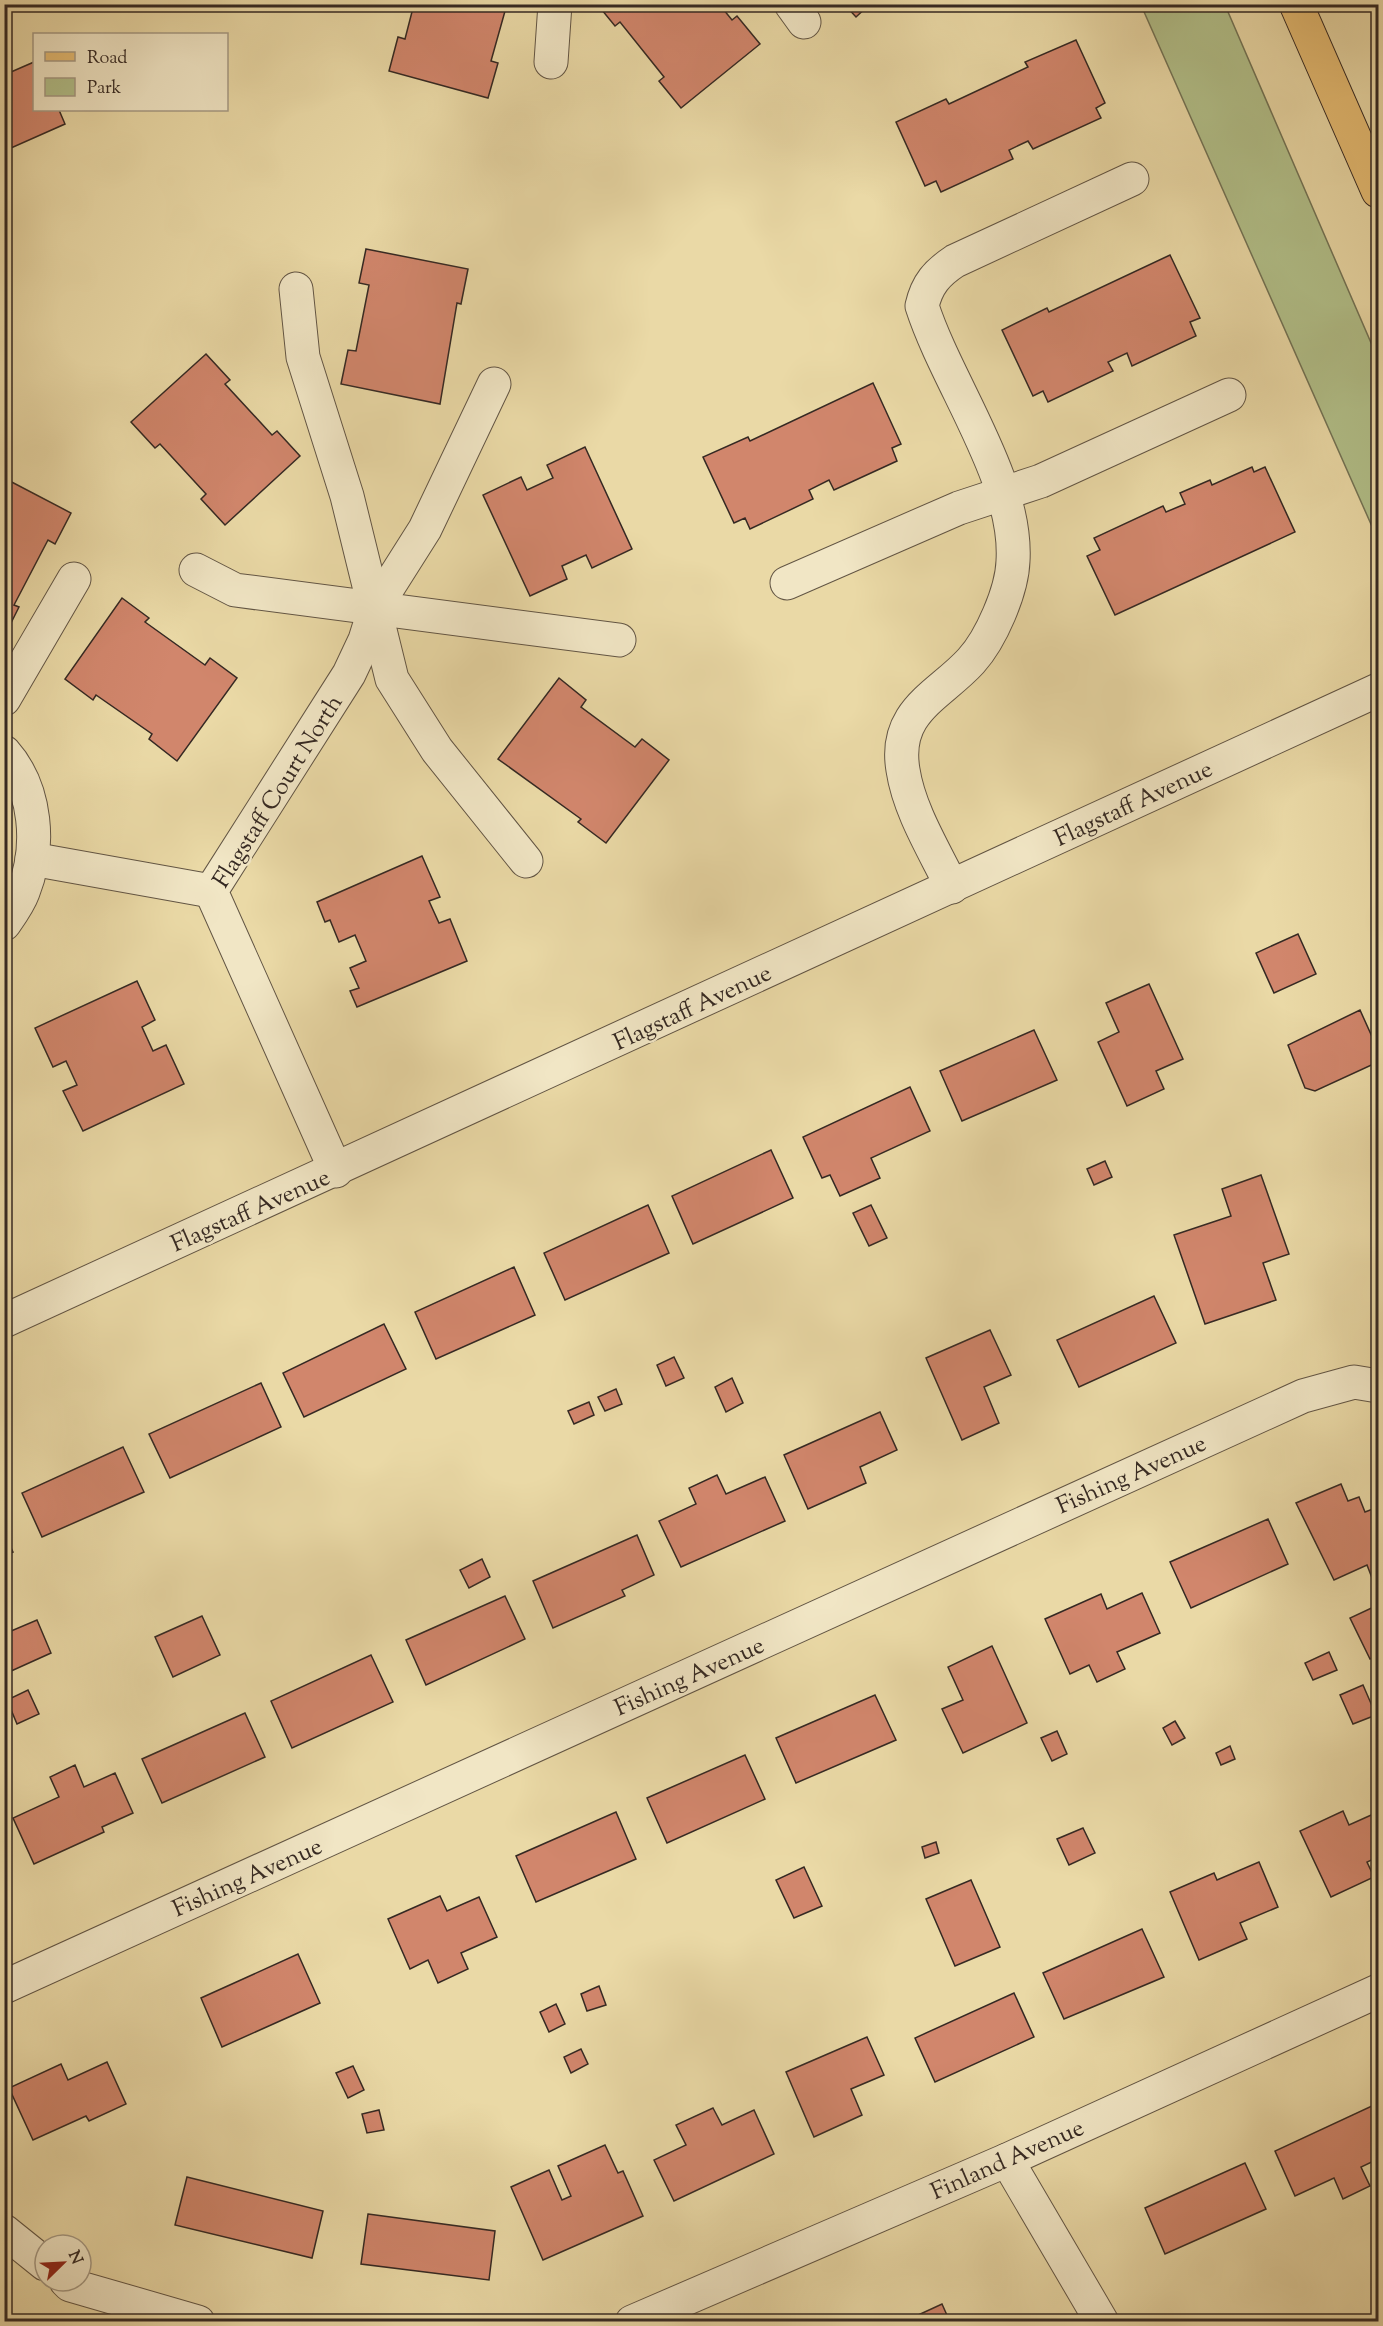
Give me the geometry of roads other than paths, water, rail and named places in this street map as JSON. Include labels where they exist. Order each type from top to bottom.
[{"type":"main road","points":[[1296,4],[1378,191]]},
{"type":"street","points":[[551,62],[555,4]]},
{"type":"street","points":[[952,887],[911,800],[903,769],[902,746],[909,720],[924,702],[972,660],[991,632],[1013,563],[1013,530],[1004,492],[927,323],[922,306],[926,288],[939,272],[955,261],[1132,179]]},
{"type":"street","points":[[296,289],[303,357],[347,496],[392,679],[437,750],[526,861]]},
{"type":"street","name":"Flagstaff Court North","points":[[336,1171],[211,891],[349,674],[365,640],[375,608],[425,530],[494,384]]},
{"type":"street","points":[[787,583],[959,508],[1041,481],[1229,395]]},
{"type":"street","points":[[196,570],[235,590],[619,640]]},
{"type":"street","points":[[4,699],[74,579]]},
{"type":"street","name":"Flagstaff Avenue","points":[[4,1321],[336,1171],[1378,690]]},
{"type":"street","points":[[4,752],[26,789],[33,824],[33,859],[23,893],[4,924]]},
{"type":"street","points":[[33,859],[211,891]]},
{"type":"street","name":"Fishing Avenue","points":[[4,1987],[1303,1396],[1354,1382],[1378,1386]]},
{"type":"street","name":"Finland Avenue","points":[[632,2322],[1007,2160],[1378,1990]]},
{"type":"street","points":[[1007,2160],[1102,2322]]},
{"type":"street","points":[[4,2231],[33,2254]]},
{"type":"street","points":[[93,2292],[198,2322]]}]
